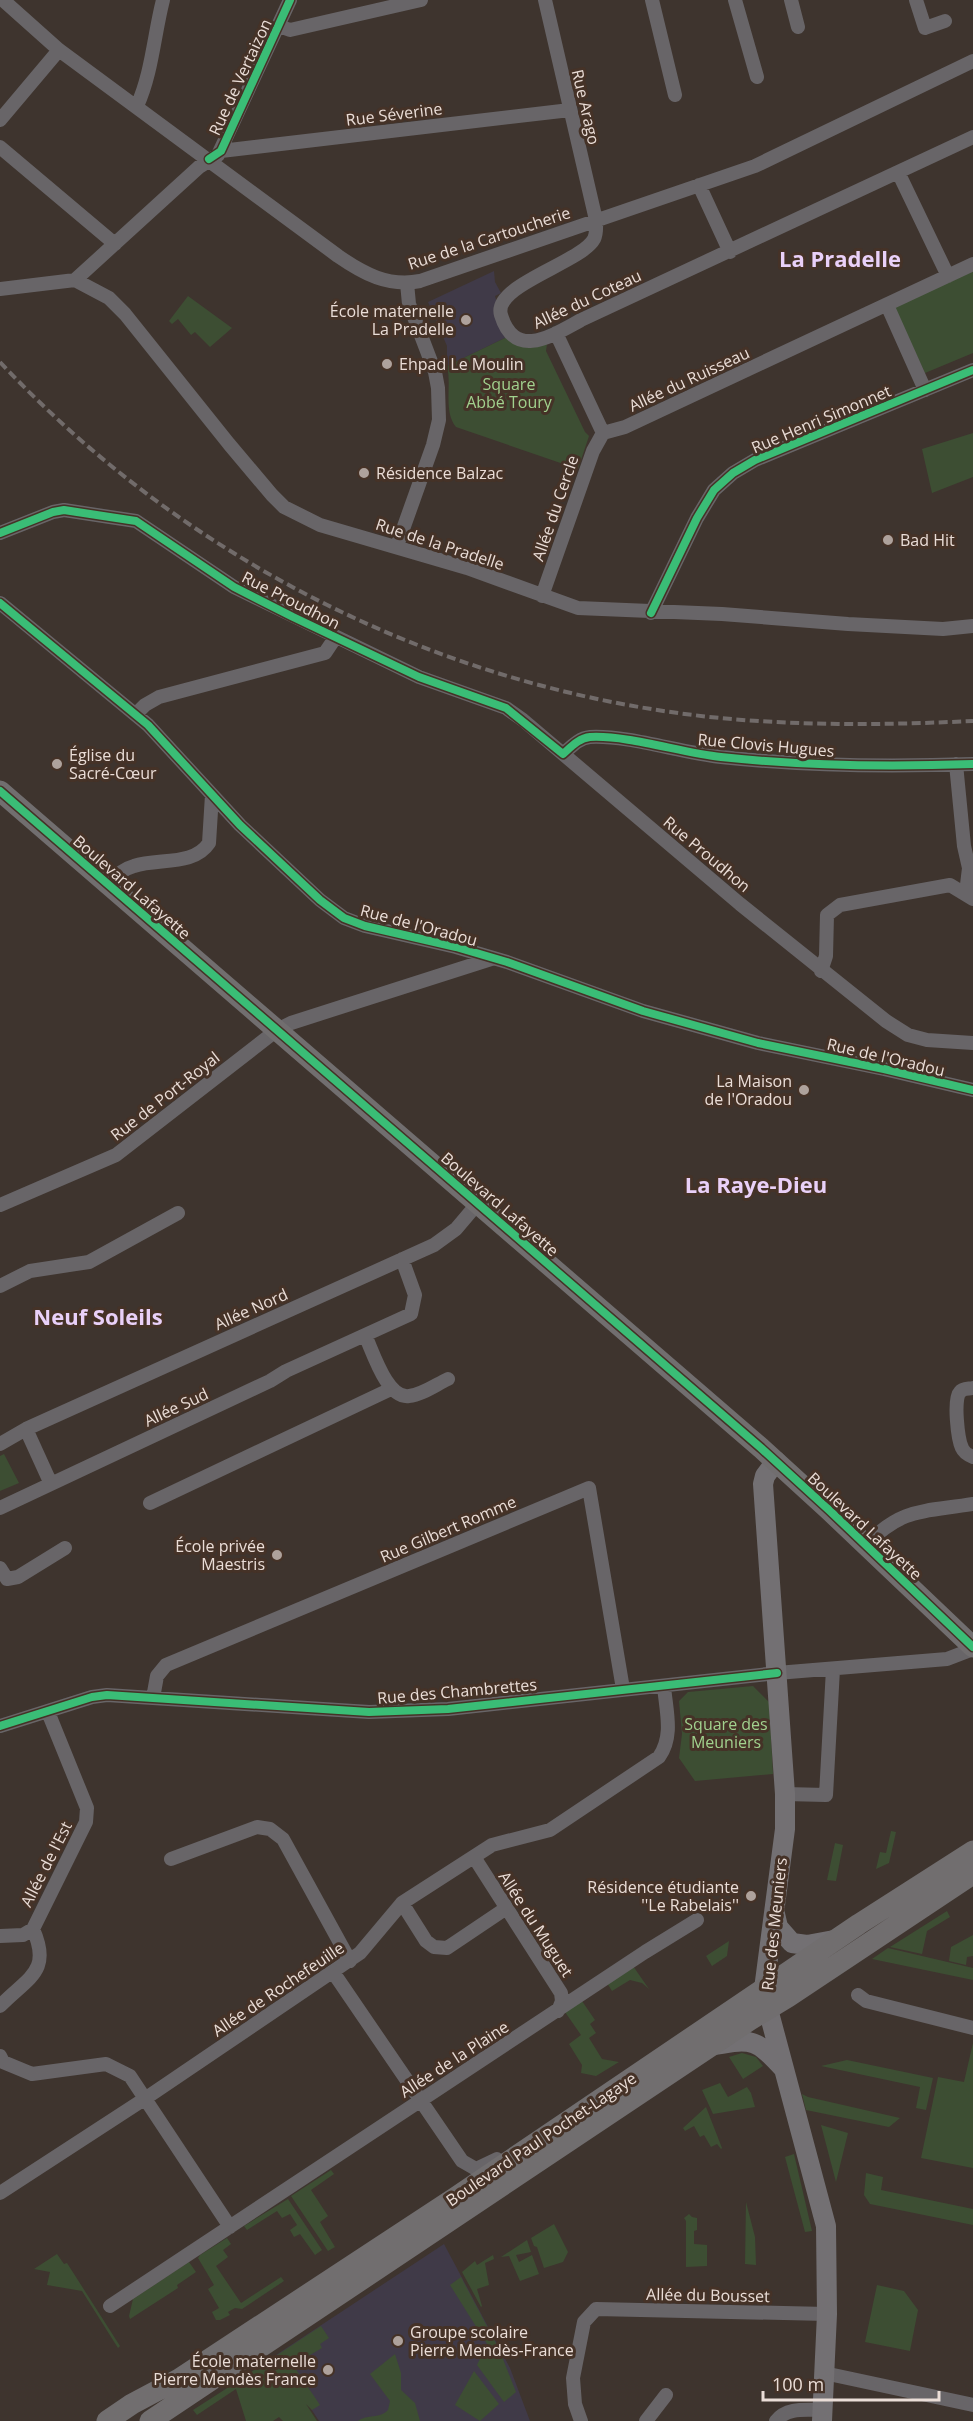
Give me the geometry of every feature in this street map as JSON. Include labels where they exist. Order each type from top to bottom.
[{"type":"main road","name":"Boulevard Lafayette","points":[[0,791],[776,1461],[973,1648]]},
{"type":"main road","name":"Rue des Meuniers","points":[[776,1461],[765,1476],[763,1484],[785,1794],[785,1829],[774,1908],[766,1999],[826,2226],[827,2314],[822,2416]]},
{"type":"main road","name":"Boulevard Paul Pochet-Lagaye","points":[[150,2421],[715,2045],[836,1940],[973,1851]]},
{"type":"main road","name":"Boulevard Paul Pochet-Lagaye","points":[[107,2421],[132,2404],[179,2379],[582,2111],[973,1874]]},
{"type":"main road","points":[[774,1908],[778,1927],[792,1943],[807,1945],[836,1940]]},
{"type":"main road","points":[[715,2045],[748,2041],[759,2045],[783,2068]]},
{"type":"street","name":"Rue de la Cartoucherie","points":[[3,0],[59,50],[356,269],[383,280],[406,283],[420,281],[754,166],[973,61]]},
{"type":"street","points":[[137,106],[153,53],[153,39],[163,0]]},
{"type":"street","name":"Rue de Vertaizon","points":[[75,280],[209,159],[221,151],[290,0]]},
{"type":"street","points":[[279,26],[290,30],[421,0]]},
{"type":"street","name":"Rue Arago","points":[[545,0],[596,220]]},
{"type":"street","points":[[652,0],[675,95]]},
{"type":"street","points":[[735,0],[757,77]]},
{"type":"street","points":[[791,0],[798,27]]},
{"type":"street","points":[[916,0],[925,28],[945,21]]},
{"type":"street","points":[[0,120],[59,50]]},
{"type":"street","name":"Rue Séverine","points":[[221,151],[570,110]]},
{"type":"street","name":"Allée du Coteau","points":[[596,220],[595,237],[586,247],[522,284],[502,301],[500,312],[504,322],[516,338],[529,342],[545,339],[973,137]]},
{"type":"street","points":[[0,147],[115,243]]},
{"type":"street","points":[[898,172],[948,276]]},
{"type":"street","points":[[699,185],[729,252]]},
{"type":"street","name":"Allée du Ruisseau","points":[[603,433],[625,427],[973,264]]},
{"type":"street","points":[[0,289],[75,280]]},
{"type":"street","name":"Rue de la Pradelle","points":[[75,280],[118,305],[229,444],[284,507],[320,525],[467,568],[579,608],[651,613],[722,614],[943,629],[973,626]]},
{"type":"street","points":[[397,546],[433,446],[439,420],[435,372],[409,304],[406,283]]},
{"type":"street","points":[[887,305],[926,390]]},
{"type":"street","points":[[556,333],[603,433]]},
{"type":"street","name":"Rue Henri Simonnet","points":[[651,613],[697,518],[714,490],[733,473],[755,460],[973,370]]},
{"type":"street","name":"Allée du Cercle","points":[[542,596],[593,451],[603,433]]},
{"type":"street","name":"Rue Proudhon","points":[[0,533],[53,512],[64,510],[136,521],[234,587],[419,677],[506,708],[821,971],[908,1035],[927,1040],[973,1043]]},
{"type":"street","name":"Rue de l'Oradou","points":[[0,603],[136,714],[279,863],[344,918],[374,929],[456,947],[643,1011],[725,1034],[973,1090]]},
{"type":"street","points":[[136,714],[159,697],[325,653],[335,638]]},
{"type":"street","name":"Rue Clovis Hugues","points":[[563,754],[572,745],[588,737],[608,738],[720,757],[806,764],[973,764]]},
{"type":"street","points":[[956,764],[964,846],[969,868],[970,896]]},
{"type":"street","points":[[107,884],[123,870],[156,861],[189,858],[205,850],[209,843],[212,795]]},
{"type":"street","points":[[821,971],[826,956],[827,915],[840,905],[950,885],[970,896]]},
{"type":"street","points":[[444,973],[456,947]]},
{"type":"street","name":"Rue de Port-Royal","points":[[0,1205],[116,1155],[277,1030],[291,1023],[491,958]]},
{"type":"street","name":"Allée Nord","points":[[0,1444],[26,1429],[445,1239],[478,1203]]},
{"type":"street","points":[[0,1286],[30,1270],[89,1262],[178,1213]]},
{"type":"street","name":"Allée Sud","points":[[0,1508],[411,1314],[415,1295],[402,1259]]},
{"type":"street","points":[[365,1335],[391,1389],[399,1396],[411,1396],[448,1379]]},
{"type":"street","points":[[973,1388],[964,1389],[958,1394],[955,1402],[960,1444],[964,1452],[973,1457]]},
{"type":"street","points":[[150,1503],[391,1389]]},
{"type":"street","points":[[26,1429],[51,1484]]},
{"type":"street","name":"Rue Gilbert Romme","points":[[153,1698],[157,1676],[166,1665],[589,1488],[623,1689]]},
{"type":"street","name":"Boulevard Lafayette","points":[[866,1545],[880,1531],[904,1515],[973,1504]]},
{"type":"street","points":[[0,1568],[7,1579],[18,1577],[65,1548]]},
{"type":"street","name":"Rue des Chambrettes","points":[[0,1726],[92,1697],[106,1695],[369,1713],[448,1709],[777,1673],[947,1659],[973,1648]]},
{"type":"street","points":[[785,1794],[826,1795],[833,1669]]},
{"type":"street","name":"Allée de Rochefeuille","points":[[0,2193],[146,2098],[360,1953],[402,1903],[492,1845],[550,1830],[659,1757],[667,1746],[668,1733],[664,1686]]},
{"type":"street","name":"Allée de l'Est","points":[[33,1929],[86,1822],[87,1808],[48,1712]]},
{"type":"street","points":[[171,1859],[257,1827],[270,1829],[283,1839],[350,1960]]},
{"type":"street","name":"Allée du Muguet","points":[[474,1857],[505,1909],[561,1993],[562,2001],[558,2011]]},
{"type":"street","points":[[402,1903],[426,1941],[434,1947],[447,1948],[505,1909]]},
{"type":"street","name":"Allée de la Plaine","points":[[110,2306],[645,1952],[697,1920]]},
{"type":"street","points":[[0,1936],[23,1935],[33,1929],[41,1955],[37,1971],[0,2006]]},
{"type":"street","points":[[333,1972],[462,2161],[476,2169],[484,2167],[548,2125],[582,2111]]},
{"type":"street","points":[[858,1995],[866,2001],[973,2028]]},
{"type":"street","points":[[0,2056],[3,2062],[32,2074],[106,2064],[130,2076],[230,2227]]},
{"type":"street","points":[[459,2194],[464,2176],[462,2161]]},
{"type":"street","name":"Allée du Bousset","points":[[581,2421],[575,2404],[573,2378],[582,2327],[590,2313],[599,2309],[827,2314]]},
{"type":"street","points":[[824,2373],[973,2405]]},
{"type":"street","points":[[646,2421],[666,2395]]},
{"type":"street","points":[[776,2421],[780,2415],[790,2411],[822,2416]]},
{"type":"shaded area","name":"École maternelle La Pradelle","points":[[494,271],[495,282],[501,293],[495,296],[507,337],[447,366],[447,346],[428,302]]},
{"type":"shaded area","name":"Groupe scolaire Pierre Mendès-France","points":[[444,2244],[510,2368],[530,2421],[319,2421],[276,2355]]},
{"type":"green space","points":[[973,271],[973,353],[925,373],[894,307]]},
{"type":"green space","points":[[188,296],[232,328],[210,347],[195,332],[191,335],[178,319],[172,324],[169,321]]},
{"type":"green space","name":"Square Abbé Toury","points":[[507,337],[525,347],[547,344],[546,351],[589,436],[578,469],[456,427],[452,421],[447,366]]},
{"type":"green space","points":[[973,433],[973,477],[932,493],[922,449]]},
{"type":"green space","points":[[4,1454],[19,1483],[0,1491],[0,1456]]},
{"type":"green space","name":"Square des Meuniers","points":[[753,1686],[769,1702],[773,1774],[695,1781],[679,1758],[682,1734],[679,1701],[688,1692]]},
{"type":"green space","points":[[891,1831],[896,1832],[889,1863],[876,1869],[880,1852],[886,1853]]},
{"type":"green space","points":[[835,1843],[843,1845],[836,1881],[827,1880]]},
{"type":"green space","points":[[947,1911],[950,1917],[927,1931],[922,1954],[890,1947]]},
{"type":"green space","points":[[973,1935],[973,1956],[967,1957],[966,1965],[949,1961],[951,1947]]},
{"type":"green space","points":[[729,1941],[727,1956],[712,1966],[706,1956]]},
{"type":"green space","points":[[888,1948],[973,1968],[973,1980],[872,1959]]},
{"type":"green space","points":[[633,1966],[649,1989],[642,1983],[630,1980],[612,1991],[607,1983]]},
{"type":"green space","points":[[582,2001],[595,2020],[590,2024],[596,2033],[589,2038],[602,2059],[619,2062],[596,2076],[581,2073],[582,2065],[569,2044],[581,2035],[565,2012]]},
{"type":"green space","points":[[973,2043],[973,2168],[921,2158],[938,2077],[964,2082]]},
{"type":"green space","points":[[742,2053],[756,2057],[763,2066],[743,2079],[729,2057]]},
{"type":"green space","points":[[847,2060],[933,2078],[926,2110],[916,2108],[920,2087],[821,2066]]},
{"type":"green space","points":[[720,2083],[728,2097],[747,2087],[755,2107],[713,2114],[702,2090]]},
{"type":"green space","points":[[802,2094],[900,2118],[889,2127],[806,2110]]},
{"type":"green space","points":[[706,2107],[721,2149],[717,2144],[711,2147],[704,2135],[700,2137],[694,2126],[685,2131],[683,2128]]},
{"type":"green space","points":[[821,2125],[848,2133],[836,2182]]},
{"type":"green space","points":[[794,2154],[812,2231],[805,2232],[785,2157]]},
{"type":"green space","points":[[331,2170],[334,2174],[311,2190],[328,2216],[320,2222],[335,2247],[328,2251],[291,2196]]},
{"type":"green space","points":[[866,2173],[883,2177],[881,2190],[973,2209],[973,2225],[870,2204],[864,2195]]},
{"type":"green space","points":[[288,2199],[322,2250],[315,2255],[300,2234],[294,2237],[290,2230],[297,2225],[290,2214],[282,2218],[277,2211],[247,2230],[244,2226]]},
{"type":"green space","points":[[746,2202],[755,2237],[756,2265],[745,2264]]},
{"type":"green space","points":[[689,2214],[697,2218],[694,2244],[707,2245],[707,2266],[686,2267],[686,2221],[684,2218]]},
{"type":"green space","points":[[554,2224],[568,2252],[563,2262],[544,2268],[537,2247],[534,2246],[531,2238]]},
{"type":"green space","points":[[227,2238],[231,2244],[223,2250],[228,2257],[216,2266],[241,2303],[281,2277],[284,2281],[242,2309],[235,2308],[228,2312],[230,2315],[216,2320],[212,2312],[219,2308],[208,2289],[214,2285],[198,2258]]},
{"type":"green space","points":[[527,2240],[531,2252],[516,2255],[519,2262],[532,2255],[539,2274],[520,2281],[509,2256],[501,2257]]},
{"type":"green space","points":[[57,2254],[64,2264],[67,2263],[120,2346],[118,2348],[82,2291],[47,2285],[50,2272],[34,2269]]},
{"type":"green space","points":[[493,2255],[494,2259],[485,2263],[489,2285],[477,2289],[481,2307],[462,2272],[475,2261],[477,2265]]},
{"type":"green space","points":[[189,2262],[196,2272],[177,2285],[178,2288],[130,2319],[133,2299]]},
{"type":"green space","points":[[461,2277],[499,2349],[516,2392],[504,2402],[477,2365],[487,2344],[450,2285]]},
{"type":"green space","points":[[877,2285],[904,2291],[918,2310],[910,2351],[865,2342]]},
{"type":"green space","points":[[321,2326],[329,2338],[320,2344],[322,2348],[293,2365],[320,2405],[312,2410],[306,2404],[317,2421],[283,2421],[279,2417],[273,2421],[246,2421],[236,2389],[197,2415],[193,2410],[235,2383],[236,2386],[236,2382]]},
{"type":"green space","points":[[395,2354],[401,2373],[401,2390],[415,2403],[420,2421],[358,2421],[381,2415],[388,2410],[390,2401],[370,2374]]},
{"type":"green space","points":[[474,2371],[499,2404],[480,2421],[455,2405]]},
{"type":"railway","points":[[0,362],[74,434],[153,499],[238,556],[328,605],[421,646],[518,679],[618,703],[720,718],[846,724],[973,721]]},
{"type":"cycle path","points":[[209,159],[221,151],[290,0]]},
{"type":"cycle path","points":[[651,613],[697,518],[714,490],[733,473],[755,460],[973,370]]},
{"type":"cycle path","points":[[0,533],[53,512],[64,510],[136,521],[234,587],[293,617],[419,677],[506,708],[563,754],[582,739],[605,737],[638,741],[705,755],[752,760],[815,764],[973,764]]},
{"type":"cycle path","points":[[0,603],[148,725],[240,825],[320,900],[344,918],[365,926],[456,947],[507,962],[643,1011],[758,1043],[973,1090]]},
{"type":"cycle path","points":[[0,791],[761,1448],[973,1647]]},
{"type":"cycle path","points":[[0,1726],[92,1697],[107,1695],[369,1712],[448,1709],[777,1673]]},
{"type":"place","name":"École maternelle La Pradelle","points":[[466,320]]},
{"type":"place","name":"Ehpad Le Moulin","points":[[387,364]]},
{"type":"place","name":"Résidence Balzac","points":[[364,473]]},
{"type":"place","name":"Bad Hit","points":[[888,540]]},
{"type":"place","name":"Église du Sacré-Cœur","points":[[57,764]]},
{"type":"place","name":"La Maison de l'Oradou","points":[[804,1090]]},
{"type":"place","name":"École privée Maestris","points":[[277,1555]]},
{"type":"place","name":"Résidence étudiante ''Le Rabelais''","points":[[751,1896]]},
{"type":"place","name":"Groupe scolaire Pierre Mendès-France","points":[[398,2341]]},
{"type":"place","name":"École maternelle Pierre Mendès France","points":[[328,2370]]},
{"type":"district","name":"La Pradelle","points":[[840,258]]},
{"type":"district","name":"La Raye-Dieu","points":[[756,1184]]},
{"type":"district","name":"Neuf Soleils","points":[[98,1316]]}]
